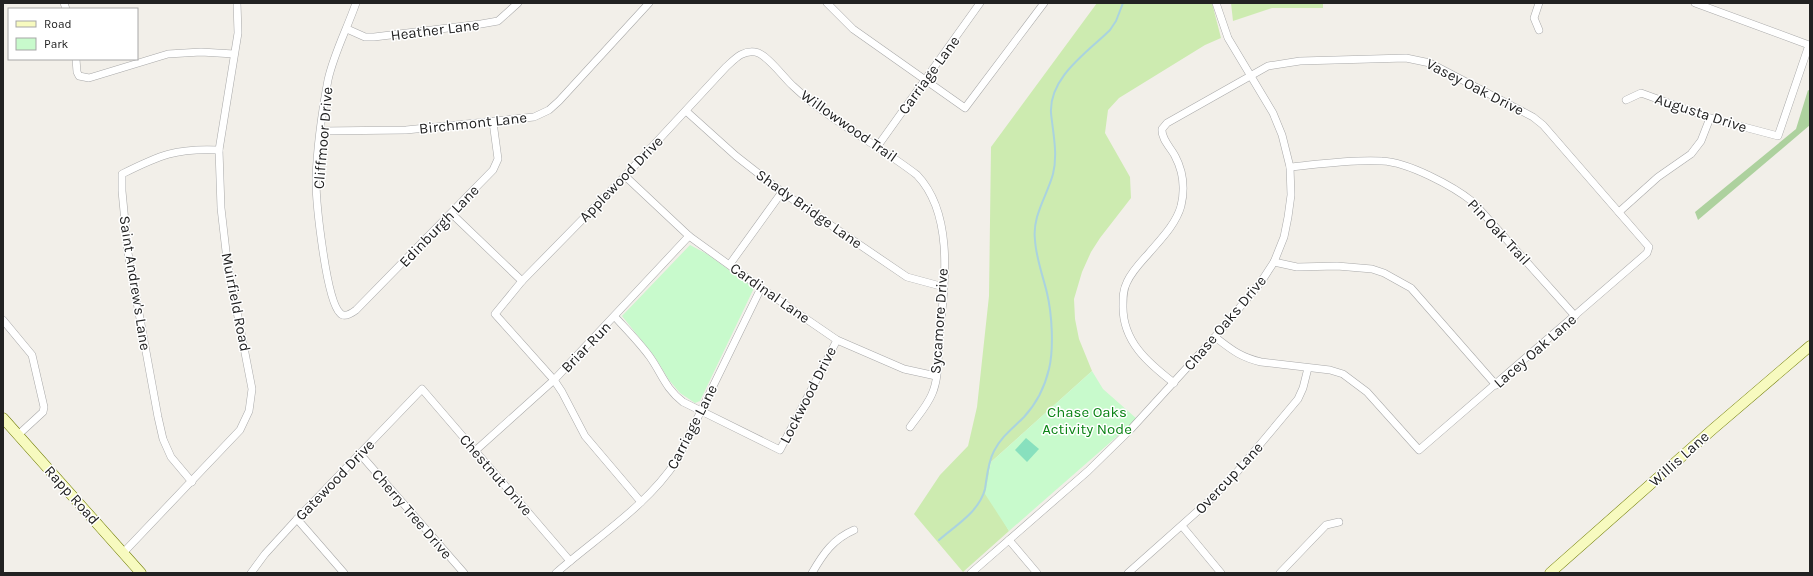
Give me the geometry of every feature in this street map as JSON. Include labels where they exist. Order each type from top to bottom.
[{"type":"street","name":"Muirfield Road","points":[[123,553],[240,430],[249,411],[252,388],[227,260],[221,208],[219,150],[238,34],[237,3]]},
{"type":"street","name":"Cliffmoor Drive","points":[[349,314],[342,315],[339,313],[332,298],[316,180],[328,80],[337,49],[347,29],[356,3]]},
{"type":"street","name":"Heather Lane","points":[[347,29],[365,37],[374,37],[481,24],[498,21],[518,3]]},
{"type":"street","name":"Birchmont Lane","points":[[321,131],[406,130],[534,117],[549,110],[560,101],[649,3]]},
{"type":"street","points":[[827,3],[852,29],[965,108],[1044,3]]},
{"type":"street","name":"Carriage Lane","points":[[877,147],[980,3]]},
{"type":"street","name":"Chase Oaks Drive","points":[[971,573],[1088,471],[1174,383],[1261,282],[1274,262],[1284,237],[1288,217],[1291,195],[1290,167],[1282,135],[1273,113],[1228,38],[1216,3]]},
{"type":"street","points":[[1538,3],[1534,18],[1539,30]]},
{"type":"street","name":"Augusta Drive","points":[[1626,100],[1640,93],[1710,118],[1778,136],[1809,45],[1695,3]]},
{"type":"street","points":[[76,60],[77,72],[79,76],[89,78],[168,54],[201,52],[234,54]]},
{"type":"street","name":"Applewood Drive","points":[[554,380],[495,314],[522,281],[625,176],[735,58],[745,52],[751,52]]},
{"type":"street","name":"Willowwood Trail","points":[[751,52],[756,52],[765,58],[793,86],[812,102],[921,179],[933,198],[937,209]]},
{"type":"street","name":"Vasey Oak Drive","points":[[1174,383],[1151,364],[1135,347],[1126,329],[1122,315],[1123,292],[1127,281],[1138,265],[1168,229],[1178,215],[1181,206],[1183,182],[1176,157],[1163,136],[1162,129],[1167,123],[1268,66],[1300,61],[1406,58],[1430,63],[1533,117],[1543,125],[1644,240],[1649,250]]},
{"type":"street","name":"Shady Bridge Lane","points":[[686,111],[736,156],[782,192],[907,277],[944,287]]},
{"type":"street","points":[[1619,212],[1658,177],[1691,154],[1701,141],[1710,118]]},
{"type":"street","name":"Edinburgh Lane","points":[[349,314],[356,310],[452,214],[493,170],[498,159],[493,122]]},
{"type":"street","name":"Saint Andrew's Lane","points":[[192,482],[170,457],[163,438],[158,417],[128,253],[122,191],[122,174],[154,158],[170,152],[196,149],[219,150]]},
{"type":"street","name":"Pin Oak Trail","points":[[1290,167],[1383,161],[1417,170],[1465,196],[1473,202],[1575,316]]},
{"type":"street","name":"Cardinal Lane","points":[[625,176],[689,236],[837,340],[904,370],[936,376]]},
{"type":"street","points":[[730,264],[782,192]]},
{"type":"street","name":"Sycamore Drive","points":[[910,427],[932,394],[936,376],[944,287],[943,236],[937,209]]},
{"type":"street","points":[[452,214],[522,281]]},
{"type":"street","name":"Briar Run","points":[[475,451],[554,380],[615,317],[689,236]]},
{"type":"street","name":"Lacey Oak Lane","points":[[1308,368],[1330,370],[1343,374],[1354,381],[1390,416],[1419,450],[1496,385],[1649,250]]},
{"type":"street","points":[[1274,262],[1297,267],[1337,266],[1372,269],[1384,272],[1411,288],[1496,385]]},
{"type":"street","name":"Carriage Lane","points":[[556,573],[641,502],[665,478],[677,460],[761,288]]},
{"type":"street","points":[[615,317],[651,359],[664,383],[672,394],[682,402],[701,411]]},
{"type":"street","points":[[3,320],[32,355],[44,407],[43,412],[18,434]]},
{"type":"street","points":[[1215,337],[1239,355],[1250,360],[1308,368]]},
{"type":"street","name":"Lockwood Drive","points":[[701,411],[780,450],[837,340]]},
{"type":"street","name":"Willis Lane","points":[[1550,573],[1713,429],[1810,346]]},
{"type":"street","name":"Overcup Lane","points":[[1128,573],[1209,501],[1237,472],[1292,408],[1303,388],[1308,368]]},
{"type":"street","points":[[554,380],[585,436],[641,502]]},
{"type":"street","name":"Chestnut Drive","points":[[422,389],[570,561]]},
{"type":"street","name":"Gatewood Drive","points":[[251,573],[265,554],[297,519],[422,389]]},
{"type":"street","name":"Rapp Road","points":[[3,418],[141,573]]},
{"type":"street","name":"Cherry Tree Drive","points":[[360,454],[464,573]]},
{"type":"street","points":[[297,519],[344,573]]},
{"type":"street","points":[[1280,573],[1326,525],[1338,522]]},
{"type":"street","points":[[1182,526],[1222,573]]},
{"type":"street","points":[[812,573],[821,557],[840,536],[854,530]]},
{"type":"street","points":[[1009,540],[1037,573]]},
{"type":"green space","points":[[1097,3],[1212,3],[1221,38],[1205,45],[1119,98],[1108,110],[1105,133],[1130,177],[1131,198],[1091,252],[1082,272],[1074,299],[1075,319],[1079,339],[1092,371],[991,462],[989,473],[1003,520],[1009,531],[963,572],[914,514],[940,475],[968,446],[977,407],[989,296],[991,147]]},
{"type":"green space","points":[[1231,3],[1323,3],[1323,8],[1272,8],[1233,21]]},
{"type":"green space","points":[[1808,90],[1810,91],[1810,125],[1698,220],[1695,212],[1796,129]]},
{"type":"green space","points":[[690,245],[707,254],[754,288],[700,401],[695,403],[680,393],[669,380],[655,357],[622,316]]},
{"type":"green space","name":"Chase Oaks Activity Node","points":[[1092,371],[1103,389],[1137,419],[1009,531],[985,494],[991,462]]},
{"type":"green space","points":[[1026,438],[1039,449],[1027,462],[1015,450]]},
{"type":"waterway","points":[[939,540],[966,518],[978,505],[985,489],[989,464],[994,451],[1004,437],[1028,412],[1040,394],[1045,382],[1051,361],[1052,351],[1051,321],[1047,293],[1037,253],[1035,231],[1038,214],[1053,174],[1055,159],[1055,144],[1051,113],[1052,100],[1056,88],[1072,66],[1110,30],[1116,21],[1123,3]]}]
